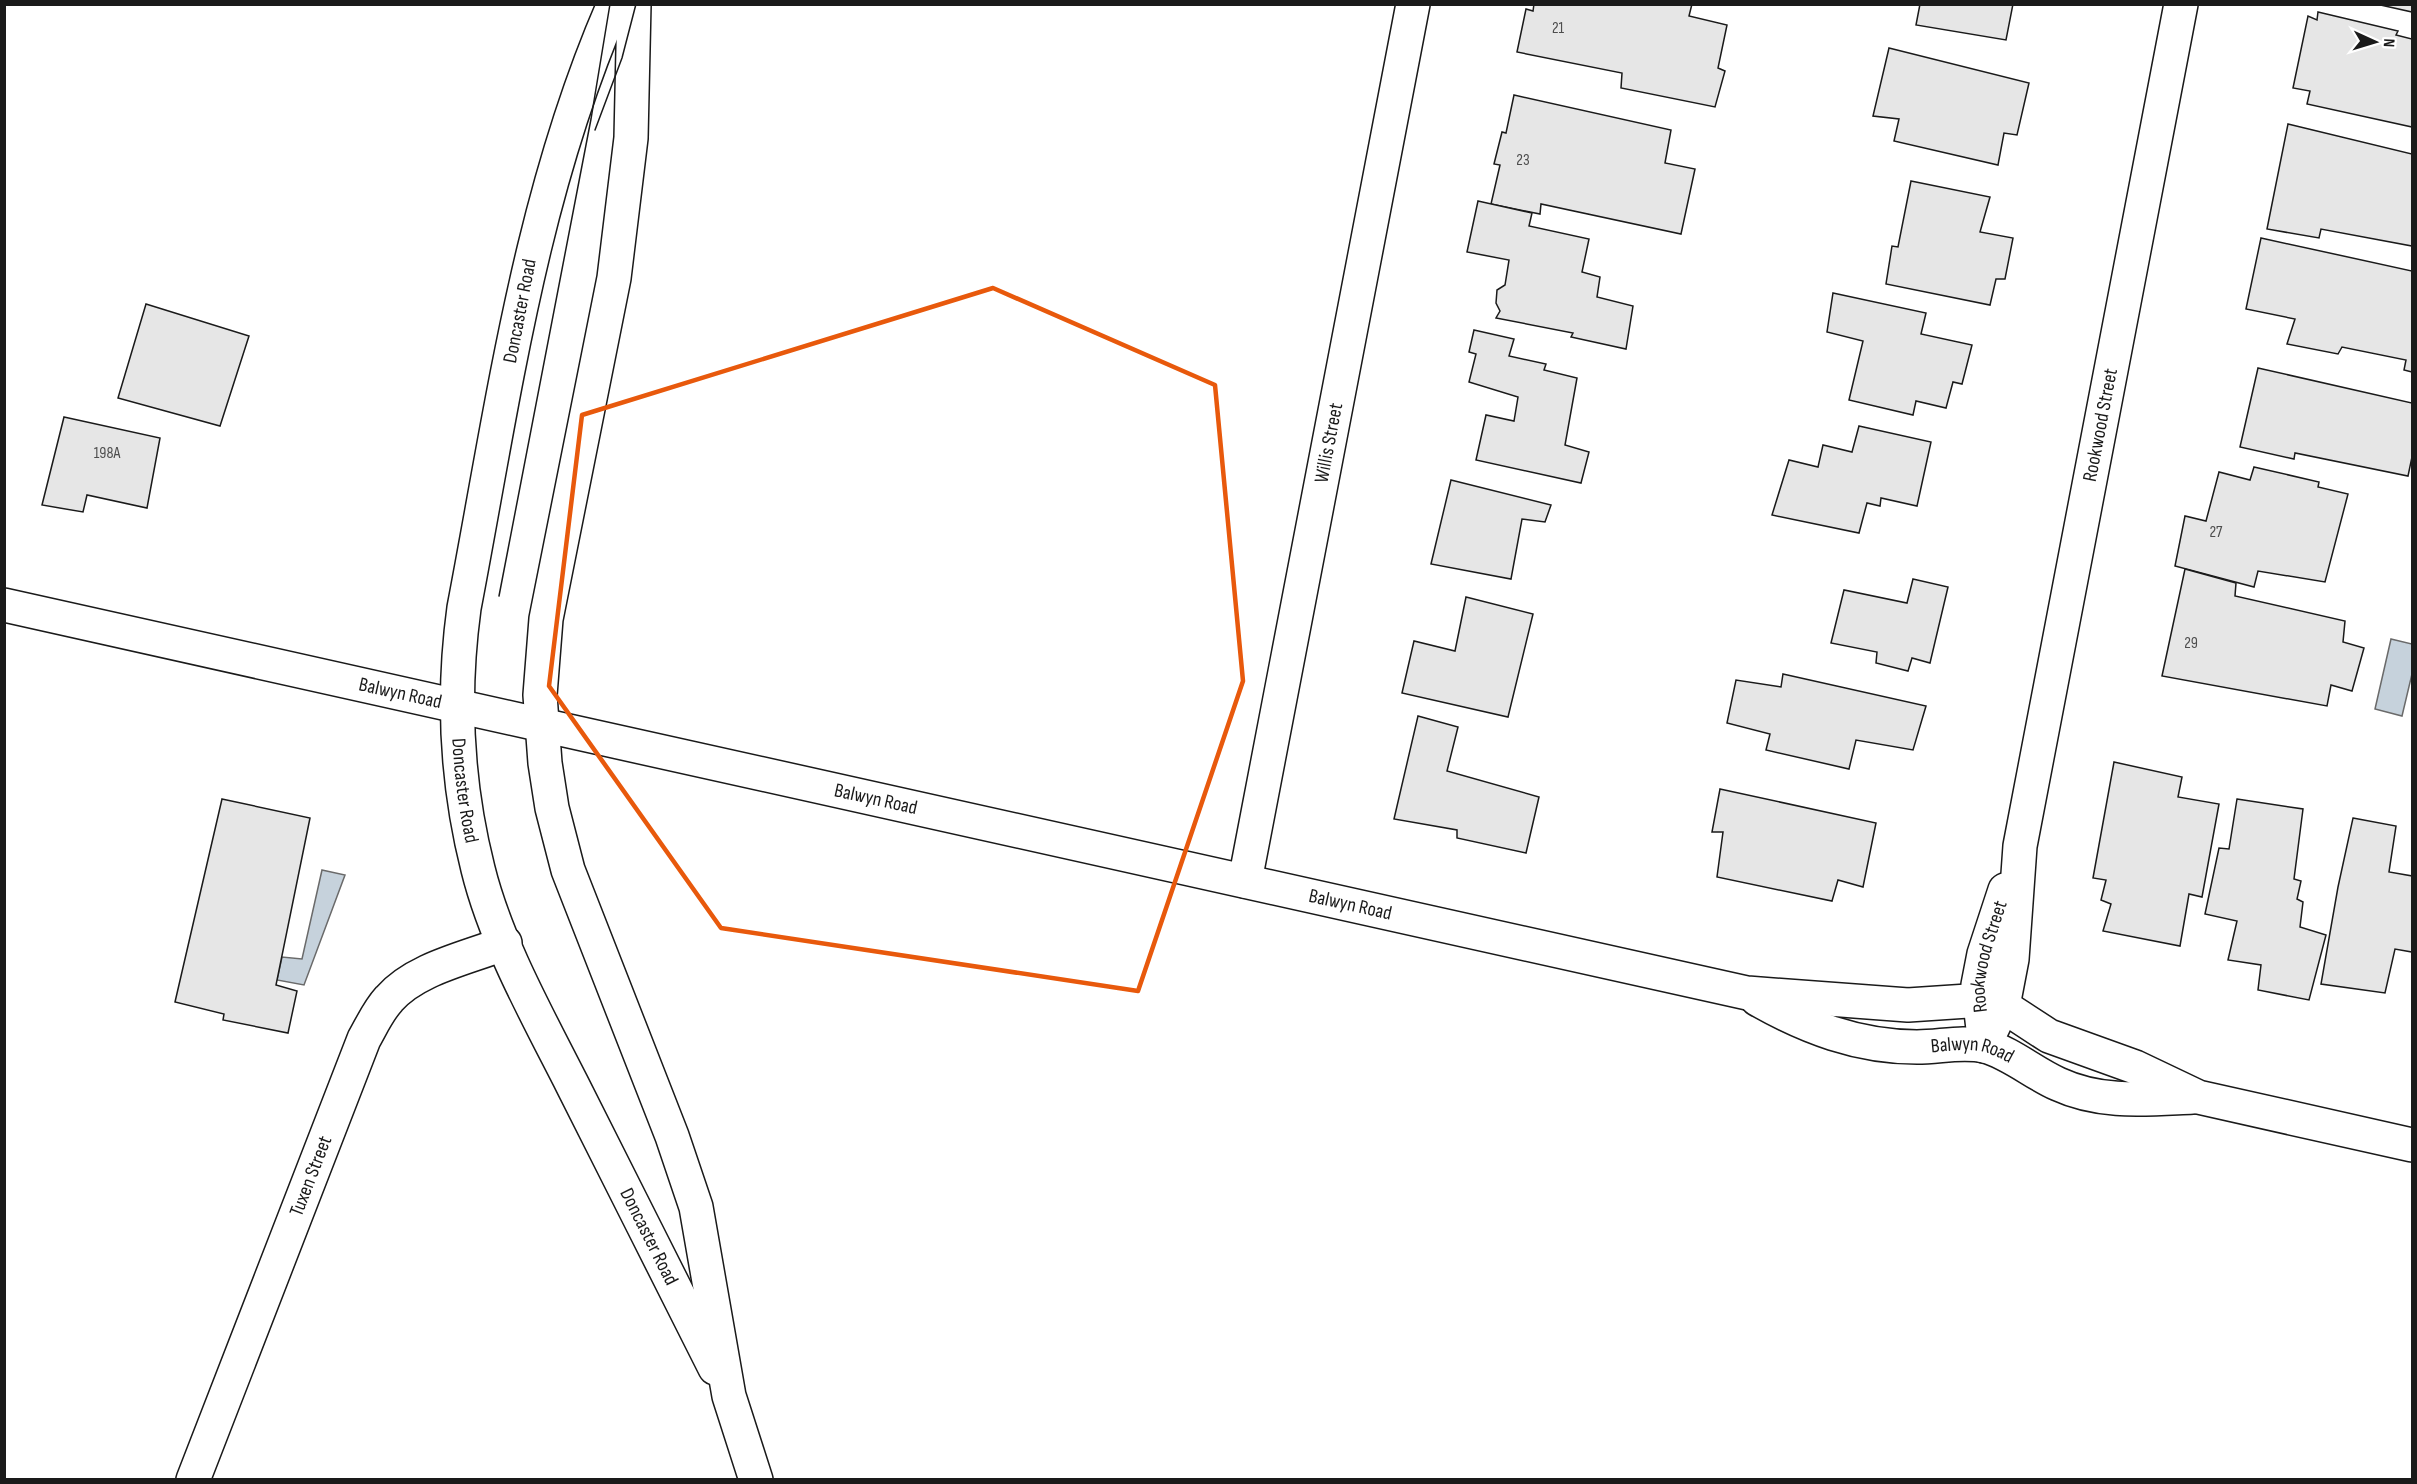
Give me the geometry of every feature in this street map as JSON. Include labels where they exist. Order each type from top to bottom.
[{"type":"street","name":"Doncaster Road","points":[[614,4],[564,133],[531,254],[464,608],[459,647],[456,707],[459,777],[478,869],[505,943],[542,1025],[729,1396]]},
{"type":"street","name":"Doncaster Road","points":[[634,4],[631,138],[616,258],[546,619],[542,661],[542,725],[550,795],[568,870],[672,1136],[696,1207],[729,1396],[756,1479]]},
{"type":"street","name":"Willis Street","points":[[1245,881],[1413,4]]},
{"type":"street","name":"Rookwood Street","points":[[1984,1046],[1992,1005],[1978,985],[1984,954],[2020,846],[2181,4]]},
{"type":"street","name":"Balwyn Road","points":[[4,605],[1747,993],[1908,1005],[1957,1000],[1992,1005],[2049,1036],[2135,1067],[2198,1097],[2412,1145]]},
{"type":"street","name":"Tuxen Street","points":[[193,1479],[364,1039],[378,1012],[390,998],[414,979],[505,943]]},
{"type":"street","name":"Balwyn Road","points":[[1747,993],[1796,1021],[1888,1047],[1949,1044],[1984,1046],[2056,1083],[2089,1096],[2122,1100],[2198,1097]]},
{"type":"highlighted area","points":[[993,288],[1215,385],[1243,681],[1138,991],[721,928],[549,686],[582,415]]},
{"type":"shaded area","points":[[2391,639],[2412,644],[2412,674],[2402,716],[2375,709]]},
{"type":"shaded area","points":[[322,870],[345,875],[304,985],[277,980],[282,957],[302,959]]},
{"type":"building","points":[[1534,4],[1692,4],[1689,16],[1727,25],[1718,68],[1725,71],[1715,107],[1621,88],[1622,73],[1517,52],[1526,9],[1533,11]]},
{"type":"building","points":[[1920,4],[2013,4],[2006,40],[1916,25]]},
{"type":"building","points":[[2376,4],[2412,4],[2412,12]]},
{"type":"building","points":[[2318,12],[2398,31],[2396,35],[2412,39],[2412,127],[2307,104],[2310,91],[2293,88],[2308,16],[2317,20]]},
{"type":"building","points":[[1889,48],[2029,83],[2017,135],[2004,133],[1998,165],[1894,141],[1899,119],[1873,116]]},
{"type":"building","points":[[1514,95],[1671,130],[1665,163],[1695,169],[1681,234],[1541,204],[1540,214],[1491,204],[1500,165],[1494,164],[1502,132],[1506,133]]},
{"type":"building","points":[[2288,124],[2412,154],[2412,246],[2321,229],[2319,238],[2267,229]]},
{"type":"building","points":[[1911,181],[1990,197],[1980,232],[2013,238],[2005,279],[1996,279],[1990,305],[1886,284],[1892,246],[1898,247]]},
{"type":"building","points":[[1478,201],[1532,213],[1529,226],[1589,239],[1582,272],[1600,277],[1597,297],[1633,306],[1626,349],[1571,337],[1573,333],[1496,318],[1500,311],[1496,303],[1497,290],[1505,285],[1509,260],[1467,252]]},
{"type":"building","points":[[2261,238],[2412,271],[2412,372],[2404,370],[2406,360],[2342,347],[2338,354],[2287,344],[2295,319],[2246,309]]},
{"type":"building","points":[[1833,293],[1926,313],[1921,334],[1972,345],[1962,384],[1953,382],[1946,408],[1916,401],[1913,415],[1849,400],[1863,341],[1827,332]]},
{"type":"building","points":[[146,304],[249,336],[220,426],[118,398]]},
{"type":"building","points":[[1474,330],[1514,339],[1509,356],[1546,364],[1544,370],[1577,378],[1565,445],[1589,452],[1581,483],[1476,460],[1486,415],[1514,421],[1518,397],[1469,382],[1476,354],[1469,352]]},
{"type":"building","points":[[2258,368],[2412,403],[2412,457],[2408,476],[2295,453],[2294,459],[2240,447]]},
{"type":"building","points":[[64,417],[160,438],[147,508],[87,495],[83,512],[42,505]]},
{"type":"building","points":[[1859,426],[1931,442],[1917,506],[1881,498],[1880,506],[1867,503],[1859,533],[1772,515],[1789,460],[1818,467],[1823,445],[1852,452]]},
{"type":"building","points":[[2254,467],[2319,482],[2318,487],[2348,494],[2325,582],[2258,571],[2254,587],[2175,566],[2185,516],[2206,521],[2219,472],[2250,480]]},
{"type":"building","points":[[1451,480],[1551,505],[1545,522],[1522,519],[1511,579],[1431,564]]},
{"type":"building","points":[[2185,569],[2236,583],[2235,596],[2345,621],[2343,642],[2364,648],[2352,691],[2331,685],[2327,706],[2162,676]]},
{"type":"building","points":[[1913,579],[1948,587],[1930,663],[1912,658],[1908,671],[1876,663],[1877,652],[1831,643],[1844,590],[1907,603]]},
{"type":"building","points":[[1466,597],[1533,614],[1508,717],[1402,693],[1414,641],[1455,651]]},
{"type":"building","points":[[1783,674],[1926,706],[1913,750],[1856,740],[1849,769],[1766,750],[1770,734],[1727,723],[1736,680],[1781,687]]},
{"type":"building","points":[[1418,716],[1458,727],[1447,771],[1539,797],[1526,853],[1457,838],[1457,830],[1394,819]]},
{"type":"building","points":[[2114,762],[2182,777],[2178,797],[2219,804],[2202,897],[2189,894],[2180,946],[2103,931],[2111,904],[2101,900],[2106,880],[2093,878]]},
{"type":"building","points":[[1720,789],[1876,823],[1863,887],[1838,880],[1832,901],[1717,877],[1723,832],[1712,832]]},
{"type":"building","points":[[222,799],[310,818],[276,985],[297,991],[288,1033],[223,1020],[224,1014],[175,1002]]},
{"type":"building","points":[[2237,799],[2303,809],[2294,879],[2301,881],[2297,899],[2303,902],[2300,927],[2326,935],[2309,1000],[2258,990],[2261,965],[2228,960],[2237,921],[2205,914],[2219,848],[2229,849]]},
{"type":"building","points":[[2353,818],[2396,826],[2389,872],[2412,876],[2412,952],[2395,949],[2385,993],[2321,984]]},
{"type":"tram line","points":[[499,596],[591,119],[610,4]]},
{"type":"tram line","points":[[595,130],[622,58],[636,4]]}]
